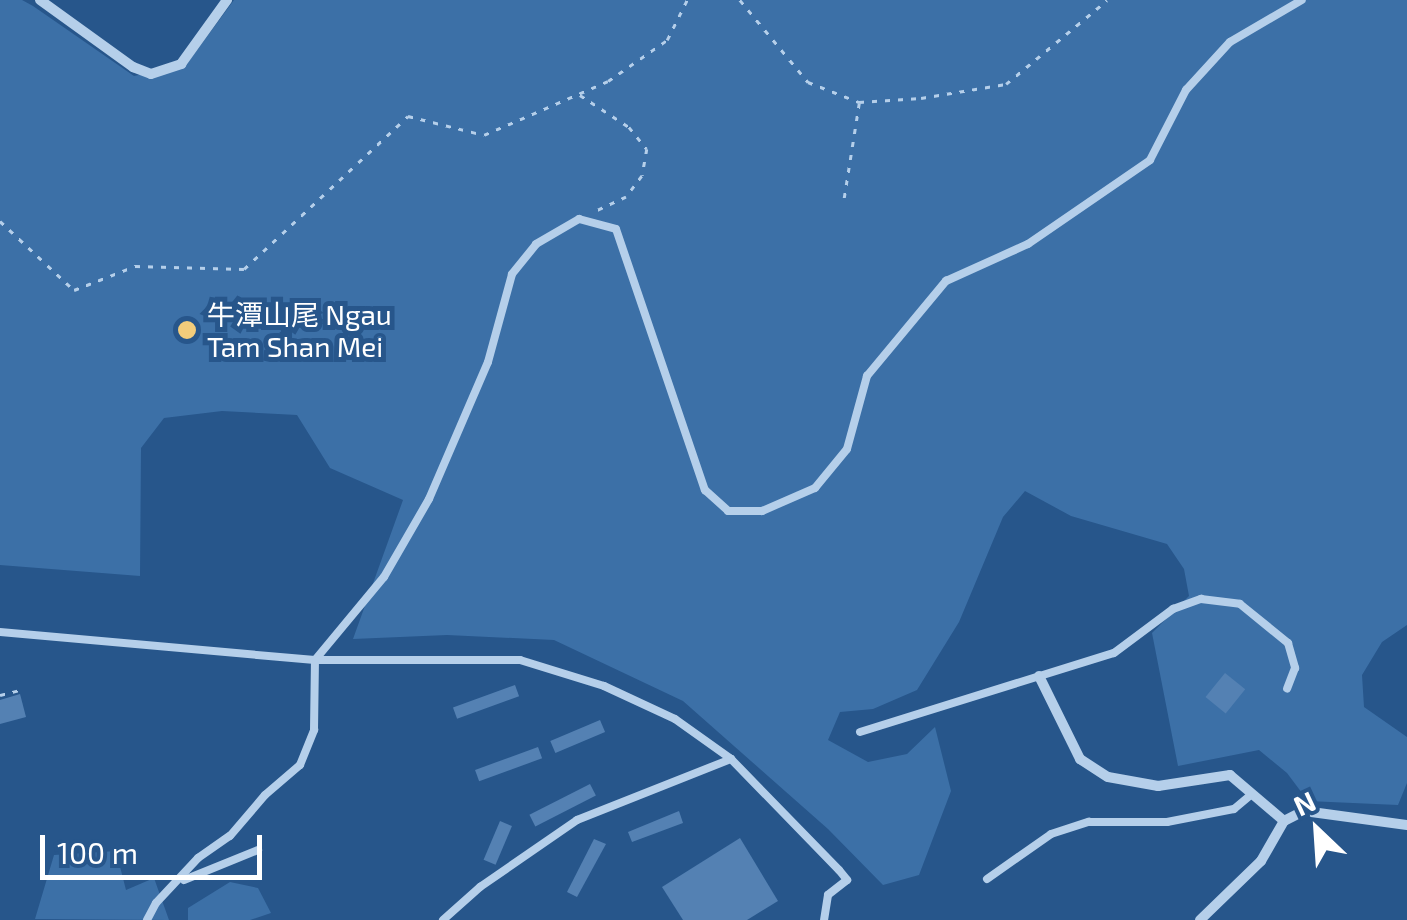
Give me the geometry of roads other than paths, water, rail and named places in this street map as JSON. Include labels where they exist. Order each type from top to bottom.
[{"type":"street","points":[[40,0],[132,67],[152,74],[182,64],[227,0]]},
{"type":"street","points":[[1038,676],[1080,759],[1108,777],[1158,786],[1230,775],[1284,821]]},
{"type":"street","points":[[1204,919],[1261,862],[1284,821],[1304,811],[1407,825]]},
{"type":"lane","points":[[147,920],[156,903],[198,858],[230,836],[264,795],[300,766],[314,730],[315,660],[384,577],[428,500],[488,362],[512,274],[536,244],[579,218],[616,228],[705,490],[728,511],[762,510],[815,488],[847,448],[866,376],[946,281],[1028,244],[1150,160],[1186,90],[1230,42],[1302,0]]},
{"type":"lane","points":[[860,732],[1114,653],[1173,608],[1202,599],[1240,604],[1288,644],[1296,668],[1287,689]]},
{"type":"lane","points":[[0,632],[315,660],[520,660],[604,686],[658,711],[731,759],[847,880],[828,895],[824,920]]},
{"type":"lane","points":[[443,920],[522,856],[578,820],[731,759]]},
{"type":"lane","points":[[987,880],[1051,834],[1089,822],[1167,822],[1234,808],[1252,794]]},
{"type":"lane","points":[[180,881],[258,850]]},
{"type":"place","name":"牛潭山尾 Ngau Tam Shan Mei","points":[[187,330]]}]
